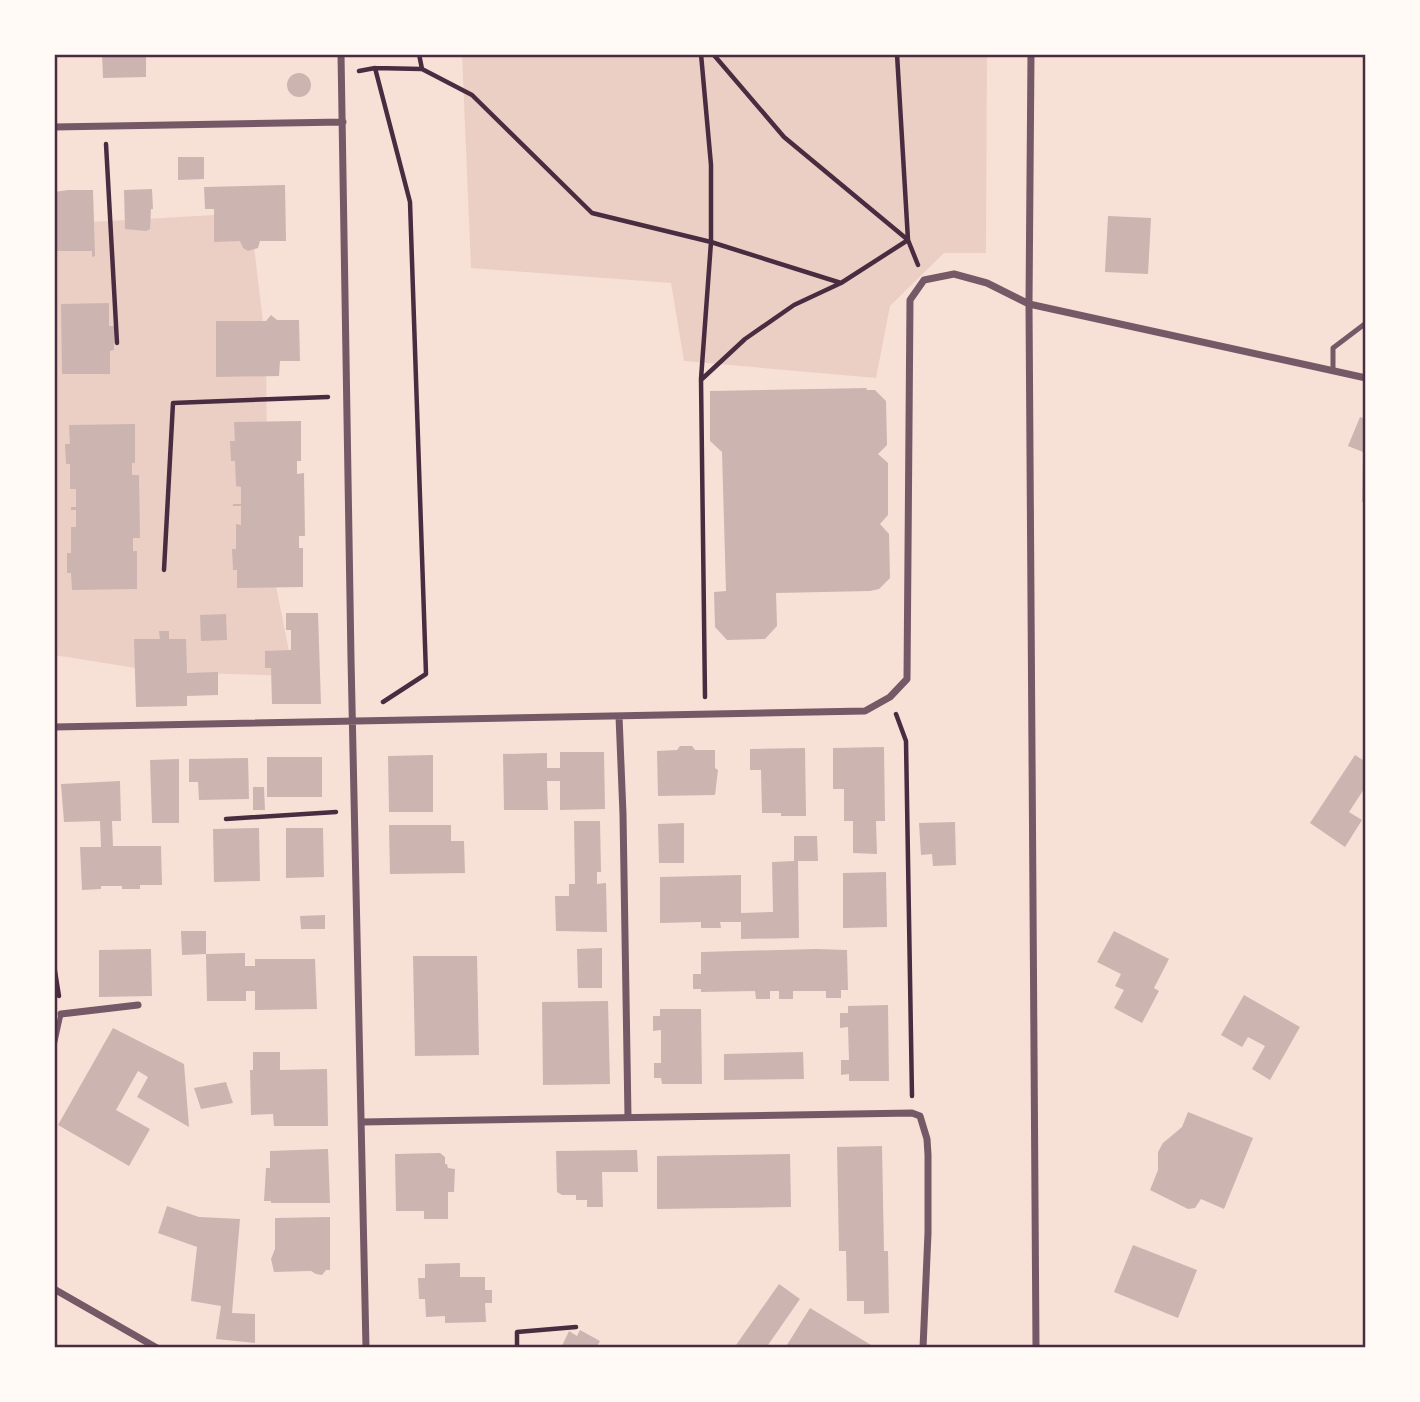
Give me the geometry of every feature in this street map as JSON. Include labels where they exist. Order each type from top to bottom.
[{"type":"street","points":[[341,54],[366,1348]]},
{"type":"street","points":[[1031,54],[1029,304],[1036,1348]]},
{"type":"street","points":[[54,127],[343,122]]},
{"type":"street","points":[[54,727],[864,711],[890,697],[907,679],[910,300],[924,280],[954,274],[987,283],[1029,304],[1366,377]]},
{"type":"street","points":[[619,716],[628,1117]]},
{"type":"street","points":[[61,1014],[138,1005]]},
{"type":"street","points":[[362,1122],[912,1113],[920,1116],[928,1139],[928,1233],[923,1348]]},
{"type":"street","points":[[54,1289],[157,1348]]},
{"type":"lane","points":[[1333,370],[1333,348],[1366,323]]},
{"type":"lane","points":[[54,1046],[61,1014]]},
{"type":"path","points":[[419,54],[422,69]]},
{"type":"path","points":[[701,54],[711,165],[710,242],[702,379],[706,714]]},
{"type":"path","points":[[713,54],[785,137],[908,240]]},
{"type":"path","points":[[897,54],[908,240],[924,280]]},
{"type":"path","points":[[341,75],[375,68],[422,69],[472,95],[592,213],[710,242],[841,283]]},
{"type":"path","points":[[353,721],[426,674],[410,202],[375,68]]},
{"type":"path","points":[[105,126],[117,343]]},
{"type":"path","points":[[702,379],[745,339],[794,305],[841,283],[908,240]]},
{"type":"path","points":[[164,570],[173,403],[347,396]]},
{"type":"path","points":[[890,697],[906,741],[912,1113]]},
{"type":"path","points":[[226,819],[354,811]]},
{"type":"path","points":[[54,965],[61,1014]]},
{"type":"path","points":[[517,1348],[517,1332],[576,1327]]},
{"type":"shaded area","points":[[462,54],[987,54],[986,253],[944,253],[890,306],[876,378],[684,361],[671,283],[471,268]]},
{"type":"shaded area","points":[[250,213],[266,347],[268,546],[294,676],[161,672],[54,655],[54,224]]},
{"type":"building","points":[[102,54],[146,54],[146,77],[103,78]]},
{"type":"building","points":[[299,73],[307,77],[311,85],[307,93],[299,97],[291,93],[287,85],[291,77]]},
{"type":"building","points":[[178,157],[204,157],[204,179],[178,180]]},
{"type":"building","points":[[285,185],[286,241],[260,241],[258,248],[248,251],[240,241],[214,242],[214,209],[205,209],[204,187]]},
{"type":"building","points":[[152,189],[150,229],[125,229],[124,190]]},
{"type":"building","points":[[93,190],[95,256],[92,257],[92,251],[54,251],[54,192]]},
{"type":"building","points":[[1108,216],[1151,218],[1148,274],[1105,272]]},
{"type":"building","points":[[109,303],[109,326],[114,326],[110,374],[62,374],[61,304]]},
{"type":"building","points":[[271,315],[277,320],[299,320],[300,361],[280,361],[279,376],[216,377],[216,321],[266,321]]},
{"type":"building","points":[[867,388],[866,390],[875,390],[886,401],[887,445],[878,454],[888,463],[888,515],[880,524],[889,534],[890,578],[879,589],[870,591],[776,593],[777,626],[765,639],[727,640],[715,627],[714,592],[726,591],[722,452],[710,441],[710,391]]},
{"type":"building","points":[[1360,417],[1366,419],[1366,502],[1362,502],[1363,452],[1348,446]]},
{"type":"building","points":[[301,421],[301,461],[297,461],[297,474],[304,473],[305,536],[299,536],[299,548],[303,548],[303,587],[237,588],[237,570],[233,570],[232,549],[236,549],[236,524],[241,525],[241,506],[233,504],[241,504],[241,487],[236,486],[235,461],[231,461],[230,441],[235,441],[234,422]]},
{"type":"building","points":[[135,424],[135,463],[132,463],[132,475],[139,475],[140,538],[133,538],[133,551],[137,551],[137,589],[72,590],[71,573],[67,573],[67,553],[71,553],[71,527],[76,527],[76,510],[71,510],[71,507],[76,507],[76,489],[70,489],[70,464],[66,464],[65,444],[70,444],[69,425]]},
{"type":"building","points":[[286,613],[318,613],[321,704],[272,704],[271,668],[265,668],[265,651],[291,650],[291,630],[286,630]]},
{"type":"building","points":[[226,614],[227,640],[201,641],[200,615]]},
{"type":"building","points":[[159,631],[169,631],[169,639],[186,639],[187,673],[218,672],[218,695],[187,696],[187,706],[136,707],[134,639],[160,639]]},
{"type":"building","points":[[680,746],[692,746],[695,750],[715,750],[715,768],[718,770],[715,795],[658,796],[657,751],[677,750]]},
{"type":"building","points":[[884,747],[885,821],[876,821],[877,854],[853,853],[853,821],[844,821],[844,789],[833,789],[833,748]]},
{"type":"building","points":[[805,748],[806,816],[762,813],[761,770],[750,770],[750,749]]},
{"type":"building","points":[[560,752],[604,752],[605,809],[560,810],[560,781],[547,781],[548,810],[504,810],[503,754],[547,753],[547,768],[560,768]]},
{"type":"building","points":[[433,755],[433,812],[389,812],[388,756]]},
{"type":"building","points":[[1355,755],[1366,762],[1366,786],[1349,812],[1362,820],[1345,847],[1310,823]]},
{"type":"building","points":[[267,757],[322,757],[322,797],[267,797]]},
{"type":"building","points":[[248,758],[249,799],[199,800],[198,782],[189,782],[189,759]]},
{"type":"building","points":[[179,759],[179,823],[152,823],[150,760]]},
{"type":"building","points":[[120,781],[121,821],[112,821],[113,846],[161,846],[162,885],[140,885],[140,889],[101,886],[101,889],[82,890],[80,847],[101,847],[100,821],[64,822],[61,784]]},
{"type":"building","points":[[253,787],[264,787],[265,810],[253,810]]},
{"type":"building","points":[[574,821],[600,821],[601,872],[597,872],[597,884],[606,883],[607,932],[556,931],[555,896],[569,896],[569,884],[575,884]]},
{"type":"building","points":[[955,822],[956,865],[933,866],[932,854],[921,855],[919,823]]},
{"type":"building","points":[[684,823],[684,863],[659,863],[658,824]]},
{"type":"building","points":[[389,825],[451,825],[451,841],[464,841],[465,873],[390,874]]},
{"type":"building","points":[[259,828],[260,881],[214,882],[213,829]]},
{"type":"building","points":[[286,828],[323,828],[324,877],[286,878]]},
{"type":"building","points":[[794,836],[817,836],[818,861],[798,861],[799,938],[741,939],[741,922],[720,922],[721,928],[701,928],[701,922],[660,923],[660,877],[741,875],[741,913],[773,912],[772,862],[794,861]]},
{"type":"building","points":[[886,872],[887,927],[843,928],[843,873]]},
{"type":"building","points":[[325,915],[325,929],[301,929],[300,916]]},
{"type":"building","points":[[181,931],[206,931],[206,954],[182,955]]},
{"type":"building","points":[[1114,931],[1169,959],[1154,988],[1159,991],[1142,1023],[1114,1008],[1124,990],[1115,986],[1121,974],[1097,962]]},
{"type":"building","points":[[602,948],[602,988],[578,988],[577,949]]},
{"type":"building","points":[[151,949],[152,996],[99,997],[99,950]]},
{"type":"building","points":[[847,950],[848,990],[841,990],[841,998],[826,998],[826,991],[793,991],[793,999],[779,999],[779,991],[770,991],[770,999],[756,999],[755,991],[701,992],[701,989],[693,989],[693,974],[701,974],[701,952]]},
{"type":"building","points":[[245,953],[245,966],[255,966],[255,959],[315,959],[317,1009],[255,1010],[255,991],[246,991],[246,1001],[207,1001],[206,954]]},
{"type":"building","points":[[413,956],[477,956],[479,1055],[415,1056]]},
{"type":"building","points":[[1244,995],[1300,1027],[1270,1080],[1252,1069],[1265,1046],[1248,1037],[1242,1047],[1221,1035]]},
{"type":"building","points":[[608,1001],[610,1084],[543,1085],[542,1002]]},
{"type":"building","points":[[888,1005],[889,1081],[849,1081],[849,1074],[841,1075],[841,1060],[849,1060],[848,1027],[840,1028],[840,1013],[848,1013],[848,1006]]},
{"type":"building","points":[[660,1009],[701,1009],[702,1084],[662,1084],[661,1078],[654,1078],[654,1063],[661,1063],[661,1030],[653,1031],[653,1016],[660,1016]]},
{"type":"building","points":[[113,1028],[184,1064],[189,1127],[137,1097],[148,1077],[138,1071],[116,1110],[150,1129],[129,1166],[58,1125]]},
{"type":"building","points":[[253,1052],[280,1052],[280,1070],[327,1069],[328,1126],[274,1126],[273,1114],[251,1115],[250,1070],[253,1070]]},
{"type":"building","points":[[803,1052],[804,1079],[724,1080],[724,1054]]},
{"type":"building","points":[[226,1082],[233,1103],[201,1109],[194,1088]]},
{"type":"building","points":[[1188,1112],[1253,1138],[1224,1209],[1201,1199],[1195,1208],[1188,1209],[1150,1190],[1158,1170],[1158,1152],[1163,1143],[1182,1127]]},
{"type":"building","points":[[882,1146],[884,1251],[888,1251],[889,1313],[864,1314],[864,1301],[847,1301],[846,1251],[839,1251],[837,1147]]},
{"type":"building","points":[[328,1149],[330,1203],[264,1201],[270,1151]]},
{"type":"building","points":[[637,1150],[638,1172],[602,1172],[603,1207],[587,1207],[587,1200],[576,1200],[576,1195],[562,1195],[557,1192],[556,1151]]},
{"type":"building","points":[[440,1153],[445,1157],[448,1168],[455,1169],[454,1192],[448,1192],[448,1219],[424,1219],[424,1211],[396,1211],[395,1154]]},
{"type":"building","points":[[790,1154],[791,1207],[657,1209],[657,1156]]},
{"type":"building","points":[[167,1206],[199,1217],[240,1219],[232,1313],[255,1314],[255,1343],[216,1339],[221,1306],[191,1301],[197,1247],[158,1233]]},
{"type":"building","points":[[330,1217],[330,1270],[326,1270],[322,1275],[311,1271],[274,1272],[271,1259],[275,1249],[275,1218]]},
{"type":"building","points":[[1133,1245],[1197,1270],[1178,1318],[1114,1292]]},
{"type":"building","points":[[460,1263],[460,1277],[485,1277],[485,1290],[492,1290],[492,1303],[485,1303],[486,1322],[445,1323],[445,1316],[426,1317],[425,1299],[419,1299],[418,1278],[425,1278],[425,1264]]},
{"type":"building","points":[[779,1284],[800,1299],[766,1348],[734,1348]]},
{"type":"building","points":[[810,1308],[876,1348],[792,1348],[787,1345]]},
{"type":"building","points":[[580,1330],[600,1341],[596,1348],[561,1348],[569,1331],[577,1336]]}]
